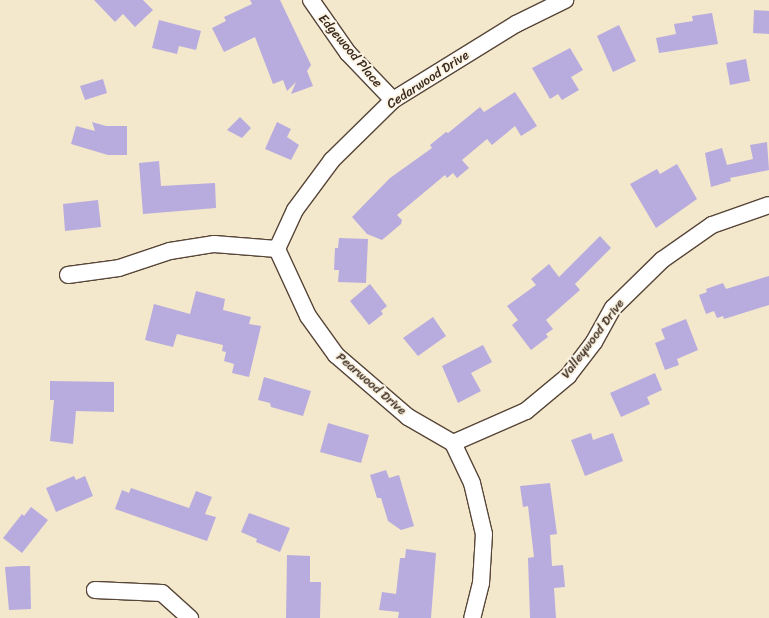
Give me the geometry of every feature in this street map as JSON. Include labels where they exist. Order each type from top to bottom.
[{"type":"street","name":"Edgewood Place","points":[[312,0],[348,53],[392,100]]},
{"type":"street","name":"Cedarwood Drive","points":[[277,249],[295,210],[332,160],[392,100],[516,24],[565,0]]},
{"type":"street","name":"Valleywood Drive","points":[[453,444],[526,411],[568,376],[594,342],[614,308],[662,260],[712,224],[769,205]]},
{"type":"street","points":[[68,275],[119,268],[170,252],[214,244],[277,249]]},
{"type":"street","name":"Pearwood Drive","points":[[277,249],[308,316],[336,355],[408,417],[453,444]]},
{"type":"street","points":[[453,444],[472,483],[484,534],[481,583],[472,618]]},
{"type":"street","points":[[95,590],[162,593],[190,618]]},
{"type":"building","points":[[94,0],[143,0],[153,10],[135,27],[123,14],[115,22]]},
{"type":"building","points":[[250,0],[280,0],[311,65],[307,71],[313,86],[291,94],[296,82],[287,91],[283,80],[273,84],[255,37],[224,52],[212,28],[226,21],[224,17],[252,4]]},
{"type":"building","points":[[754,10],[769,11],[769,34],[753,33]]},
{"type":"building","points":[[712,13],[718,44],[659,53],[656,38],[676,34],[674,24],[693,21],[692,16]]},
{"type":"building","points":[[159,20],[201,31],[196,50],[179,46],[177,54],[152,48]]},
{"type":"building","points":[[619,25],[636,61],[613,72],[597,36]]},
{"type":"building","points":[[570,48],[583,70],[571,77],[579,90],[562,100],[558,94],[550,99],[532,68]]},
{"type":"building","points":[[746,59],[750,81],[730,85],[726,63]]},
{"type":"building","points":[[103,79],[107,93],[85,100],[80,86]]},
{"type":"building","points":[[515,92],[537,126],[521,136],[515,126],[492,145],[487,139],[462,160],[469,168],[457,178],[453,173],[447,178],[445,175],[397,215],[402,220],[401,224],[382,240],[367,234],[352,217],[390,178],[432,148],[430,145],[446,132],[448,133],[480,107],[484,112]]},
{"type":"building","points":[[240,117],[251,128],[242,138],[227,130]]},
{"type":"building","points":[[92,122],[106,126],[127,126],[127,155],[108,155],[71,144],[76,126],[95,131]]},
{"type":"building","points":[[277,122],[291,129],[287,137],[299,145],[291,160],[265,149]]},
{"type":"building","points":[[767,142],[769,170],[730,178],[731,181],[711,187],[705,153],[722,148],[727,165],[753,159],[750,145]]},
{"type":"building","points":[[159,161],[161,186],[215,183],[216,208],[143,214],[139,163]]},
{"type":"building","points":[[677,164],[697,199],[656,228],[630,184],[657,169],[660,174]]},
{"type":"building","points":[[98,200],[101,227],[65,231],[63,204]]},
{"type":"building","points":[[600,236],[611,248],[575,284],[580,290],[546,320],[553,329],[546,334],[548,337],[531,350],[512,325],[518,320],[507,306],[536,285],[531,279],[549,264],[559,277]]},
{"type":"building","points":[[339,238],[368,239],[366,283],[338,282],[339,270],[334,270],[335,248],[338,248]]},
{"type":"building","points":[[769,276],[769,305],[724,319],[723,316],[717,318],[714,311],[706,314],[699,295],[707,292],[706,289],[723,283],[726,289]]},
{"type":"building","points":[[370,284],[387,306],[381,311],[383,314],[369,325],[350,301]]},
{"type":"building","points":[[196,291],[225,299],[223,310],[251,317],[249,324],[261,326],[249,377],[232,373],[234,364],[224,361],[226,352],[222,351],[223,345],[177,334],[173,347],[145,340],[154,304],[190,314]]},
{"type":"building","points":[[433,317],[446,336],[418,356],[403,338]]},
{"type":"building","points":[[686,319],[698,350],[677,359],[679,365],[665,370],[655,343],[665,339],[661,329]]},
{"type":"building","points":[[483,345],[492,362],[471,373],[481,391],[458,403],[442,366]]},
{"type":"building","points":[[655,373],[662,390],[647,397],[650,404],[621,417],[610,393]]},
{"type":"building","points":[[264,377],[311,391],[303,416],[271,407],[270,403],[258,400]]},
{"type":"building","points":[[50,381],[114,382],[114,412],[76,411],[73,444],[50,441],[54,400],[50,400]]},
{"type":"building","points":[[328,423],[369,435],[361,463],[320,452]]},
{"type":"building","points":[[591,433],[593,440],[613,433],[623,461],[585,476],[571,440]]},
{"type":"building","points":[[386,470],[389,478],[399,475],[414,526],[401,530],[388,521],[381,498],[377,498],[370,475]]},
{"type":"building","points":[[74,476],[76,480],[85,476],[93,496],[56,512],[46,488]]},
{"type":"building","points":[[550,483],[557,534],[550,535],[552,566],[563,565],[565,587],[554,588],[556,618],[530,618],[528,558],[534,557],[528,506],[523,507],[520,486]]},
{"type":"building","points":[[131,488],[189,508],[196,491],[212,497],[205,514],[216,517],[207,541],[115,509],[122,490],[129,493]]},
{"type":"building","points":[[31,507],[48,520],[22,553],[3,538],[22,514],[24,516]]},
{"type":"building","points":[[249,513],[290,528],[280,552],[256,542],[257,539],[241,532]]},
{"type":"building","points":[[406,549],[436,553],[431,618],[398,618],[399,612],[379,610],[382,592],[396,594],[400,558],[405,558]]},
{"type":"building","points":[[287,555],[310,556],[310,582],[321,582],[320,618],[286,618]]},
{"type":"building","points":[[30,566],[31,609],[9,610],[5,567]]}]
